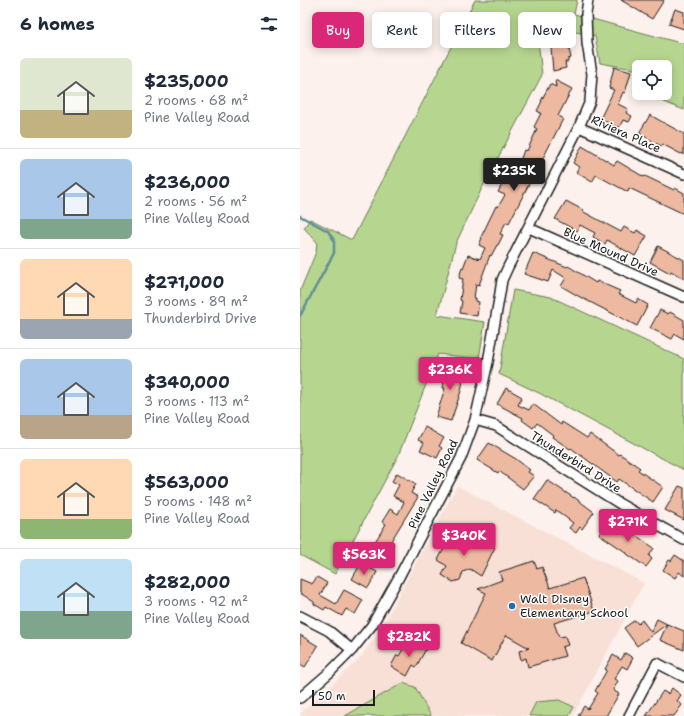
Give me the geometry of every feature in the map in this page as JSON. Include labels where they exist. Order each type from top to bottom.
[{"type":"street","name":"Pine Valley Road","points":[[300,698],[330,672],[352,650],[372,625],[399,577],[461,458],[475,420],[488,362],[502,280],[579,127],[590,100],[592,74],[587,43],[586,14],[588,0]]},
{"type":"street","name":"Riviera Place","points":[[579,127],[684,174]]},
{"type":"street","name":"Blue Mound Drive","points":[[529,228],[684,298]]},
{"type":"street","name":"Thunderbird Drive","points":[[475,420],[496,426],[620,504],[684,540]]},
{"type":"street","points":[[300,616],[329,631],[352,650]]},
{"type":"street","points":[[629,716],[658,663],[684,676]]},
{"type":"shaded area","name":"Walt Disney Elementary School","points":[[457,486],[644,583],[573,716],[300,716],[300,714],[360,658],[381,628]]},
{"type":"green space","points":[[475,0],[577,0],[574,12],[518,12],[518,48],[539,48],[542,75],[482,188],[456,243],[437,315],[485,322],[479,359],[438,354],[398,456],[335,574],[300,555],[300,291],[316,252],[317,242],[304,228],[310,219],[352,240],[450,48],[510,48],[510,12],[469,12]]},
{"type":"green space","points":[[576,15],[684,44],[684,110],[659,100],[672,100],[672,60],[632,60],[632,69],[600,63],[595,36],[576,32]]},
{"type":"green space","points":[[513,290],[551,297],[684,359],[684,470],[539,393],[499,374]]},
{"type":"green space","points":[[403,683],[415,687],[431,716],[345,716]]},
{"type":"green space","points":[[559,700],[574,707],[569,716],[529,716],[536,702]]},
{"type":"building","points":[[621,0],[664,0],[652,19]]},
{"type":"building","points":[[675,9],[684,12],[684,29],[669,24]]},
{"type":"building","points":[[551,48],[569,48],[571,58],[568,59],[568,62],[565,62],[566,68],[553,71]]},
{"type":"building","points":[[614,67],[631,72],[625,93],[623,92],[618,104],[628,109],[626,113],[632,116],[629,122],[623,120],[619,128],[600,119],[614,90],[609,88]]},
{"type":"building","points":[[555,80],[572,89],[558,116],[563,119],[542,160],[539,159],[529,179],[531,180],[509,223],[506,222],[500,234],[503,235],[491,256],[490,255],[479,285],[476,284],[474,298],[476,298],[476,301],[479,302],[477,316],[460,313],[463,279],[459,278],[462,267],[463,268],[468,255],[480,259],[485,248],[479,245],[482,238],[481,237],[496,206],[498,207],[505,195],[498,192],[510,170],[516,172],[524,150],[527,151],[537,129],[534,127],[541,113],[537,111],[550,84],[556,87]]},
{"type":"building","points":[[650,115],[684,134],[684,155],[662,144],[661,146],[639,133]]},
{"type":"building","points":[[582,146],[614,165],[617,161],[644,177],[645,176],[674,190],[675,188],[684,193],[684,214],[629,188],[628,192],[596,175],[592,182],[576,172],[579,167],[573,163]]},
{"type":"building","points":[[566,201],[621,232],[624,227],[635,233],[637,230],[647,236],[635,256],[607,240],[605,244],[593,237],[595,233],[580,225],[577,231],[555,219]]},
{"type":"building","points":[[658,246],[684,260],[684,279],[671,271],[670,273],[650,262]]},
{"type":"building","points":[[533,253],[567,267],[568,266],[596,283],[597,281],[620,291],[618,294],[636,303],[638,299],[648,305],[637,326],[561,286],[566,278],[553,270],[548,282],[524,274]]},
{"type":"building","points":[[660,310],[668,314],[670,312],[684,320],[684,339],[675,334],[672,339],[650,328]]},
{"type":"building","points":[[441,365],[465,370],[461,391],[451,421],[436,417],[445,388],[443,388],[444,380],[438,379]]},
{"type":"building","points":[[506,388],[522,397],[518,405],[529,410],[533,404],[561,425],[562,422],[587,438],[590,434],[640,468],[638,470],[663,487],[653,502],[619,479],[617,482],[571,448],[570,449],[552,437],[553,435],[537,423],[533,428],[522,420],[523,418],[497,404]]},
{"type":"building","points":[[425,427],[444,438],[439,446],[442,448],[437,458],[420,450],[424,443],[418,440]]},
{"type":"building","points":[[489,443],[516,459],[530,470],[528,472],[534,476],[523,489],[499,471],[498,473],[477,460]]},
{"type":"building","points":[[397,473],[416,484],[411,493],[418,497],[391,541],[394,543],[383,562],[368,553],[386,524],[382,522],[390,509],[398,514],[404,502],[393,496],[399,485],[392,481]]},
{"type":"building","points":[[547,480],[594,512],[582,529],[580,527],[576,533],[569,528],[573,523],[556,510],[555,513],[534,499]]},
{"type":"building","points":[[679,486],[684,488],[684,520],[665,510]]},
{"type":"building","points":[[608,519],[654,548],[649,556],[652,559],[646,567],[599,534]]},
{"type":"building","points":[[453,531],[483,547],[485,542],[495,547],[481,576],[470,569],[463,572],[460,580],[453,582],[442,575],[447,566],[438,560]]},
{"type":"building","points":[[675,555],[684,561],[684,576],[679,572],[675,578],[663,570],[669,560],[671,561]]},
{"type":"building","points":[[534,561],[537,569],[542,567],[550,588],[583,578],[594,611],[554,623],[559,637],[565,636],[568,645],[562,647],[565,656],[528,667],[526,658],[521,660],[519,651],[529,648],[506,635],[492,661],[461,643],[486,593],[478,589],[502,580],[499,572]]},
{"type":"building","points":[[361,563],[377,572],[368,588],[352,579]]},
{"type":"building","points":[[317,577],[327,583],[320,595],[336,604],[344,590],[363,600],[355,614],[346,609],[342,616],[326,607],[324,610],[300,593],[300,579],[312,584]]},
{"type":"building","points":[[657,619],[667,624],[637,646],[624,628],[635,620],[638,624],[642,620],[651,632]]},
{"type":"building","points":[[667,624],[684,631],[684,650],[660,640]]},
{"type":"building","points":[[300,635],[318,646],[305,667],[300,664]]},
{"type":"building","points":[[409,639],[426,649],[416,667],[413,665],[407,676],[391,666]]},
{"type":"building","points":[[625,653],[633,658],[627,669],[622,666],[614,679],[618,681],[613,690],[619,694],[606,716],[578,716],[584,706],[588,709],[598,693],[595,691],[607,670],[605,669],[613,655],[621,660]]},
{"type":"building","points":[[672,688],[681,695],[677,701],[682,705],[674,716],[646,716],[663,691],[668,694]]},
{"type":"waterway","points":[[300,216],[328,231],[334,240],[334,253],[300,316]]},
{"type":"place","name":"Walt Disney Elementary School","points":[[512,606]]}]
